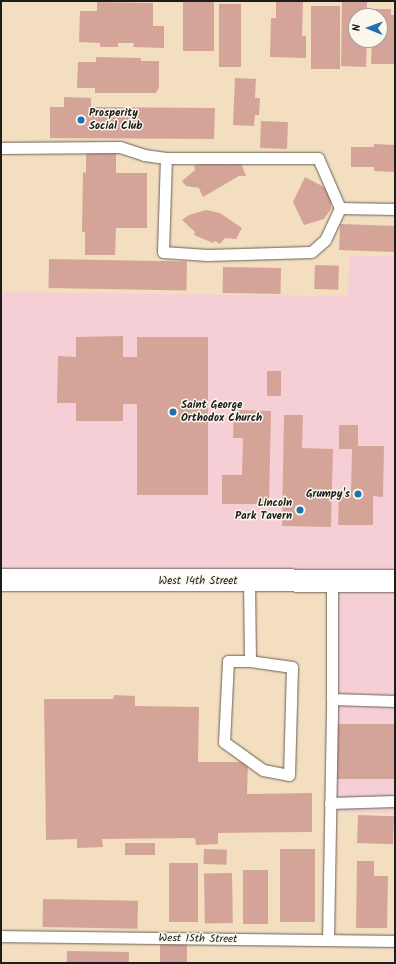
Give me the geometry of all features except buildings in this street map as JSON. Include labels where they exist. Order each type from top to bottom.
[{"type":"street","name":"West 14th Street","points":[[1,580],[395,581]]},
{"type":"lane","points":[[1,148],[120,147],[144,155],[166,158],[318,158],[340,208],[325,240],[311,252],[207,255],[163,252],[166,158]]},
{"type":"lane","points":[[340,208],[395,209]]},
{"type":"lane","points":[[249,580],[250,661]]},
{"type":"lane","points":[[328,940],[332,699],[332,581]]},
{"type":"lane","points":[[228,661],[250,661],[292,667],[289,775],[263,770],[224,742],[228,661]]},
{"type":"lane","points":[[332,699],[395,701]]},
{"type":"lane","points":[[330,803],[395,801]]},
{"type":"lane","name":"West 15th Street","points":[[1,936],[395,941]]},
{"type":"shaded area","points":[[349,256],[395,256],[395,813],[330,812],[331,581],[1,580],[1,292],[348,296]]},
{"type":"place","name":"Prosperity Social Club","points":[[81,120]]},
{"type":"place","name":"Saint George Orthodox Church","points":[[173,412]]},
{"type":"place","name":"Grumpy's","points":[[358,494]]},
{"type":"place","name":"Lincoln Park Tavern","points":[[300,510]]}]
